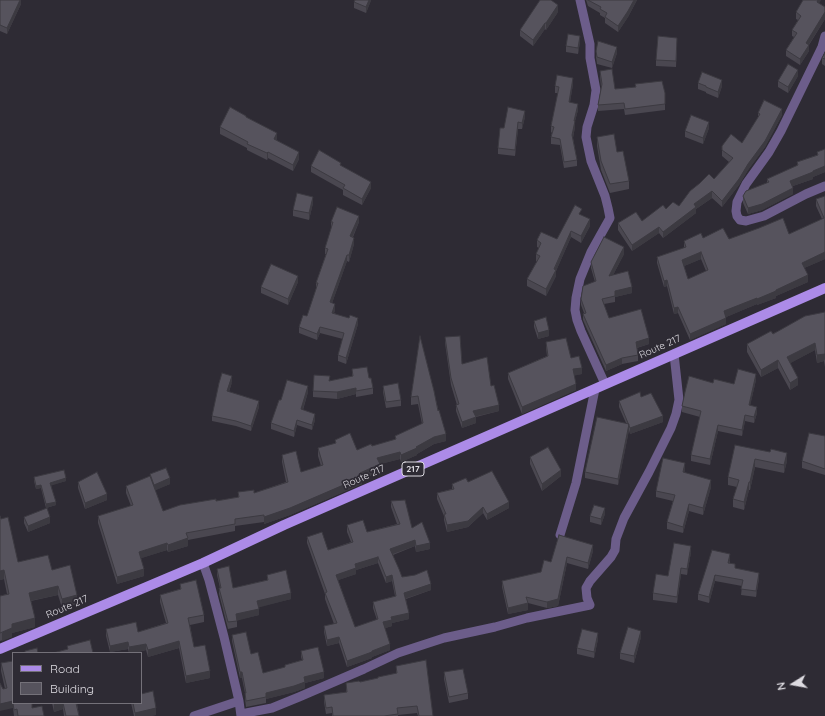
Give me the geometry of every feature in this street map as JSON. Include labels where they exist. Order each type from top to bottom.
[{"type":"main road","name":"Route 217","points":[[0,649],[203,563],[284,525],[825,288]]},
{"type":"street","points":[[580,0],[590,44],[590,58],[596,90],[586,137],[610,218],[591,252],[580,279],[575,310],[576,320],[605,384]]},
{"type":"street","points":[[825,36],[822,47],[781,131],[769,152],[746,184],[737,202],[737,216],[740,220],[746,221],[764,216],[806,194],[825,186]]},
{"type":"street","points":[[203,563],[220,623],[241,715],[272,708],[364,669],[398,652],[444,638],[495,627],[527,618],[590,605],[587,598],[586,588],[615,550],[616,540],[624,518],[671,428],[676,414],[679,400],[674,354]]},
{"type":"street","points":[[560,535],[576,483],[595,389]]},
{"type":"street","points":[[194,716],[239,701]]},
{"type":"building","points":[[0,0],[20,0],[7,28],[0,25]]},
{"type":"building","points":[[355,0],[369,0],[366,7],[354,2]]},
{"type":"building","points":[[540,0],[551,0],[558,5],[533,40],[520,30]]},
{"type":"building","points":[[588,0],[634,0],[618,26],[605,17],[607,13],[600,9],[601,7]]},
{"type":"building","points":[[803,0],[818,0],[817,2],[825,7],[825,12],[806,43],[809,45],[800,59],[786,50],[797,33],[792,30],[801,16],[796,12]]},
{"type":"building","points":[[568,34],[580,36],[578,48],[566,46]]},
{"type":"building","points":[[658,36],[677,38],[676,61],[656,60]]},
{"type":"building","points":[[598,41],[617,47],[612,62],[597,57],[596,51]]},
{"type":"building","points":[[788,64],[798,70],[788,87],[778,81]]},
{"type":"building","points":[[612,69],[615,89],[636,87],[635,84],[662,81],[665,93],[665,104],[625,109],[624,103],[598,105],[602,84],[600,71]]},
{"type":"building","points":[[702,72],[722,80],[718,92],[698,83]]},
{"type":"building","points":[[557,75],[573,78],[569,102],[578,104],[572,135],[577,160],[564,162],[560,139],[551,137],[554,127],[551,126],[559,87],[555,86]]},
{"type":"building","points":[[764,100],[782,109],[765,141],[722,201],[712,191],[694,204],[696,207],[663,232],[659,227],[632,245],[618,223],[636,212],[642,221],[663,205],[666,209],[673,202],[679,206],[690,191],[709,174],[714,179],[733,158],[722,150],[722,146],[731,134],[742,143],[760,114],[758,113]]},
{"type":"building","points":[[230,107],[277,133],[274,139],[299,152],[293,165],[268,152],[267,153],[247,144],[248,142],[220,127]]},
{"type":"building","points":[[508,107],[525,111],[522,123],[518,122],[515,150],[498,148],[500,128],[504,128]]},
{"type":"building","points":[[691,115],[709,122],[703,138],[685,131]]},
{"type":"building","points":[[614,134],[617,152],[623,151],[629,181],[610,184],[601,161],[597,137]]},
{"type":"building","points":[[825,149],[825,166],[790,181],[793,188],[762,204],[748,208],[743,196],[746,191],[769,182],[767,179],[798,165],[797,162],[818,155],[817,152]]},
{"type":"building","points":[[319,150],[341,163],[340,165],[371,182],[362,199],[343,188],[345,185],[311,166]]},
{"type":"building","points":[[297,193],[313,197],[309,213],[293,210]]},
{"type":"building","points":[[825,196],[825,252],[802,263],[808,275],[776,291],[724,311],[726,318],[690,334],[678,307],[674,308],[667,280],[664,281],[657,257],[686,247],[684,241],[701,233],[703,238],[723,228],[729,239],[783,218],[789,234],[824,218],[816,199]],"holes":[[[701,252],[708,270],[688,279],[682,260]]]},
{"type":"building","points":[[575,205],[582,209],[579,214],[590,219],[581,236],[571,231],[554,269],[556,270],[546,289],[527,279],[540,256],[536,254],[541,243],[537,240],[541,232],[557,239]]},
{"type":"building","points":[[337,207],[359,216],[350,236],[354,238],[349,255],[347,255],[330,302],[335,304],[332,313],[349,318],[350,315],[358,318],[346,358],[338,355],[344,333],[320,327],[317,334],[299,327],[303,315],[307,316],[318,283],[316,283],[328,249],[325,248],[333,222],[331,222]]},
{"type":"building","points":[[604,237],[624,247],[609,276],[628,271],[632,287],[615,291],[615,296],[602,299],[609,318],[641,309],[649,338],[636,342],[638,355],[622,358],[606,365],[583,314],[586,313],[581,299],[583,286],[596,281],[591,262]]},
{"type":"building","points":[[271,264],[298,276],[288,299],[261,287]]},
{"type":"building","points":[[825,312],[825,354],[817,355],[815,343],[787,357],[798,378],[790,383],[778,360],[761,370],[747,344],[771,331],[773,334],[805,316]]},
{"type":"building","points":[[546,317],[549,330],[538,333],[534,321]]},
{"type":"building","points":[[420,336],[438,411],[439,410],[446,434],[434,437],[416,447],[417,448],[401,455],[400,452],[377,458],[380,464],[360,473],[362,477],[290,508],[264,517],[264,515],[235,519],[235,524],[186,533],[188,538],[168,545],[167,543],[139,552],[144,569],[117,577],[98,516],[133,505],[126,486],[150,476],[163,511],[180,505],[239,497],[238,492],[254,490],[254,493],[288,482],[282,455],[296,451],[301,472],[323,465],[318,448],[336,443],[335,440],[350,433],[357,450],[371,444],[372,446],[396,439],[395,436],[423,423],[418,396],[411,397]]},
{"type":"building","points":[[460,336],[462,364],[487,357],[491,386],[494,385],[499,405],[473,411],[476,417],[462,422],[456,405],[459,404],[451,378],[445,337]]},
{"type":"building","points":[[566,338],[571,358],[579,356],[582,368],[573,369],[576,384],[522,407],[508,373],[548,356],[546,342]]},
{"type":"building","points":[[367,367],[373,388],[356,391],[356,388],[337,392],[313,391],[314,375],[330,376],[329,381],[353,376],[352,369]]},
{"type":"building","points":[[738,369],[756,374],[749,405],[757,407],[754,417],[745,415],[742,430],[718,425],[710,459],[691,455],[701,411],[682,406],[689,376],[713,383],[714,379],[734,384]]},
{"type":"building","points":[[222,373],[232,376],[227,391],[259,401],[251,426],[212,416]]},
{"type":"building","points":[[287,380],[308,386],[301,409],[315,414],[312,425],[297,420],[294,431],[271,423],[279,400],[281,400]]},
{"type":"building","points":[[398,383],[401,400],[386,402],[383,386]]},
{"type":"building","points":[[640,392],[641,397],[651,393],[663,416],[630,428],[619,401]]},
{"type":"building","points":[[597,417],[629,424],[618,479],[585,472]]},
{"type":"building","points":[[809,433],[825,436],[825,469],[802,461]]},
{"type":"building","points":[[735,445],[770,452],[771,449],[787,453],[784,465],[755,459],[744,502],[733,499],[739,480],[728,477]]},
{"type":"building","points":[[548,447],[561,470],[542,484],[530,457]]},
{"type":"building","points":[[663,458],[685,463],[683,472],[711,480],[703,508],[689,504],[683,527],[667,522],[675,495],[656,491]]},
{"type":"building","points":[[166,468],[170,478],[154,485],[150,474]]},
{"type":"building","points":[[64,470],[66,478],[50,483],[56,502],[46,504],[41,485],[36,486],[34,477]]},
{"type":"building","points":[[492,471],[509,502],[487,514],[483,507],[468,521],[447,525],[444,514],[446,514],[437,493],[454,489],[452,484],[466,478],[468,482]]},
{"type":"building","points":[[97,472],[107,494],[85,503],[78,482]]},
{"type":"building","points":[[405,500],[412,528],[422,522],[430,543],[416,546],[415,540],[390,549],[402,577],[415,575],[427,570],[431,584],[404,593],[409,613],[391,617],[392,620],[383,622],[390,644],[347,661],[339,637],[327,640],[324,626],[337,623],[325,593],[327,592],[307,537],[322,532],[328,550],[353,542],[347,525],[363,520],[367,532],[400,524],[391,501]],"holes":[[[378,557],[386,577],[392,575],[396,596],[373,602],[378,619],[355,627],[336,575],[356,568],[355,564]]]},
{"type":"building","points":[[594,505],[605,508],[601,519],[590,516]]},
{"type":"building","points":[[47,508],[50,517],[28,526],[24,517]]},
{"type":"building","points":[[0,516],[1,519],[8,517],[18,562],[48,555],[52,570],[70,565],[77,595],[62,599],[58,586],[29,593],[35,618],[12,624],[12,628],[0,633],[0,596],[9,594],[4,570],[0,571]]},
{"type":"building","points":[[559,535],[593,545],[588,563],[567,557],[558,599],[547,602],[526,597],[528,603],[508,608],[502,581],[541,572],[544,560],[551,562]]},
{"type":"building","points":[[674,543],[691,546],[687,569],[681,568],[677,597],[653,593],[656,574],[668,576]]},
{"type":"building","points":[[712,550],[730,554],[728,563],[735,564],[735,568],[759,573],[756,591],[741,589],[743,580],[715,575],[709,597],[698,594]]},
{"type":"building","points":[[229,566],[233,588],[268,580],[267,575],[286,570],[291,593],[257,601],[259,609],[236,614],[237,621],[228,622],[219,588],[221,588],[217,569]]},
{"type":"building","points":[[196,580],[204,615],[188,618],[194,647],[205,645],[210,671],[186,676],[179,641],[148,650],[146,644],[129,647],[128,642],[110,646],[106,629],[136,622],[138,632],[168,623],[160,595],[181,589],[180,584]]},
{"type":"building","points":[[628,627],[641,631],[634,656],[620,653]]},
{"type":"building","points":[[582,629],[598,633],[594,652],[577,648]]},
{"type":"building","points":[[246,632],[251,654],[258,652],[263,673],[303,660],[301,651],[318,647],[324,672],[304,677],[305,682],[294,686],[266,693],[266,697],[246,701],[242,672],[240,672],[232,635]]},
{"type":"building","points":[[90,640],[93,652],[57,652],[68,649],[67,646]]},
{"type":"building","points":[[37,648],[38,652],[25,652]]},
{"type":"building","points":[[426,660],[433,716],[419,716],[417,706],[397,708],[398,714],[384,716],[333,716],[332,707],[326,708],[324,695],[347,692],[346,683],[360,682],[397,673],[396,666]]},
{"type":"building","points":[[12,661],[12,701],[0,704],[0,683],[3,689],[7,688],[1,663]]},
{"type":"building","points":[[463,669],[468,693],[449,697],[444,672]]},
{"type":"building","points":[[153,691],[156,708],[135,713],[133,704],[142,704],[142,694]]},
{"type":"building","points":[[13,704],[32,704],[32,708],[42,706],[44,716],[18,716],[17,709],[14,710]]},
{"type":"building","points":[[63,704],[76,704],[79,716],[66,716]]}]
